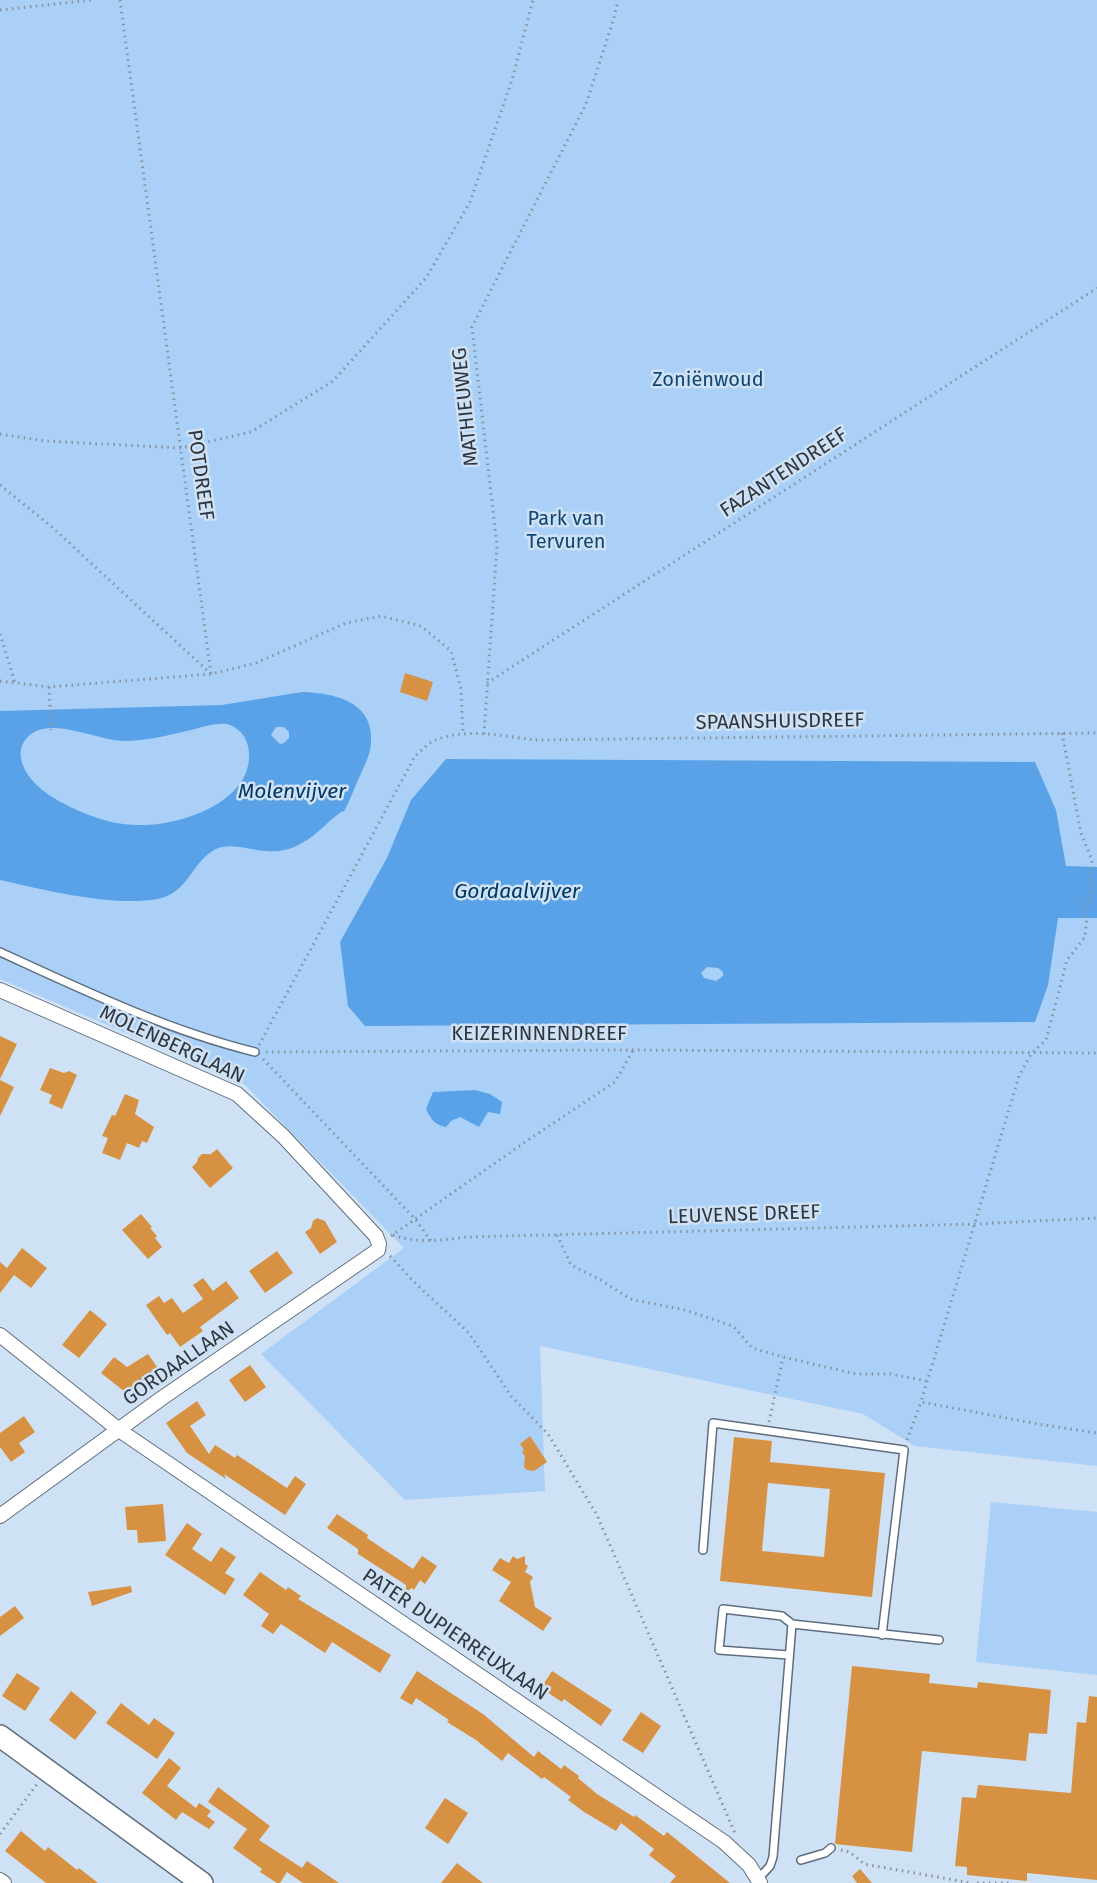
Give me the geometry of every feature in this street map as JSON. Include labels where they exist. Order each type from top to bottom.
[{"type":"main road","points":[[0,1736],[202,1883]]},
{"type":"street","name":"MOLENBERGLAAN","points":[[0,990],[237,1094],[283,1136],[376,1236],[379,1244]]},
{"type":"street","name":"GORDAALLAAN","points":[[0,1516],[119,1430],[378,1250],[379,1244]]},
{"type":"street","name":"PATER DUPIERREUXLAAN","points":[[0,1335],[119,1430],[724,1842],[749,1865],[759,1881]]},
{"type":"street","points":[[0,1880],[4,1883]]},
{"type":"lane","points":[[0,952],[109,1002],[218,1043],[255,1052]]},
{"type":"lane","points":[[703,1550],[713,1423],[904,1450],[882,1635]]},
{"type":"lane","points":[[789,1655],[719,1650],[723,1610],[782,1616],[792,1624],[939,1640]]},
{"type":"lane","points":[[759,1881],[770,1866],[773,1857],[792,1624]]},
{"type":"lane","points":[[801,1860],[831,1848]]},
{"type":"path","points":[[0,10],[93,0]]},
{"type":"path","name":"POTDREEF","points":[[120,0],[211,674]]},
{"type":"path","points":[[0,434],[45,441],[181,447],[251,432],[333,381],[426,278],[470,202],[512,80],[533,0]]},
{"type":"path","name":"MATHIEUWEG","points":[[484,734],[497,546],[472,327],[586,104],[618,0]]},
{"type":"path","name":"FAZANTENDREEF","points":[[487,683],[1097,288]]},
{"type":"path","points":[[0,485],[52,527],[211,674]]},
{"type":"path","points":[[0,681],[50,687],[211,674],[256,663],[346,623],[381,616],[421,626],[451,651],[461,689],[463,733]]},
{"type":"path","points":[[0,634],[15,683]]},
{"type":"path","points":[[50,687],[51,730]]},
{"type":"path","name":"SPAANSHUISDREEF","points":[[255,1052],[415,756],[432,741],[463,733],[535,740],[1097,733]]},
{"type":"path","points":[[904,1450],[921,1402],[1019,1076],[1031,1054],[1046,1040],[1066,960],[1085,937],[1092,860],[1082,833],[1062,733]]},
{"type":"path","points":[[416,1220],[525,1142],[615,1082],[633,1050]]},
{"type":"path","name":"KEIZERINNENDREEF","points":[[255,1052],[633,1050],[1097,1053]]},
{"type":"path","points":[[255,1052],[416,1220],[431,1242]]},
{"type":"path","name":"LEUVENSE DREEF","points":[[416,1220],[393,1235],[404,1239],[431,1242],[467,1237],[975,1224],[1097,1218]]},
{"type":"path","points":[[557,1235],[571,1265],[601,1280],[630,1299],[686,1310],[733,1326],[752,1348],[856,1374],[890,1374],[926,1381]]},
{"type":"path","points":[[379,1244],[413,1281],[469,1333],[511,1396],[548,1434],[597,1515],[749,1865]]},
{"type":"path","points":[[767,1430],[783,1357]]},
{"type":"path","points":[[921,1402],[1097,1433]]},
{"type":"path","points":[[0,1834],[47,1771]]},
{"type":"path","points":[[831,1848],[850,1852],[864,1864],[971,1883]]},
{"type":"path","points":[[976,1883],[1013,1883]]},
{"type":"green space","name":"Park van Tervuren","points":[[0,0],[1097,0],[1097,1466],[915,1446],[863,1414],[540,1346],[545,1491],[405,1500],[261,1354],[404,1248],[243,1083],[0,979]]},
{"type":"green space","points":[[991,1502],[1097,1512],[1097,1675],[976,1662]]},
{"type":"water","name":"Molenvijver","points":[[302,692],[339,698],[360,709],[367,718],[371,730],[371,744],[366,762],[344,811],[307,840],[289,849],[265,851],[233,846],[214,850],[200,862],[183,885],[167,896],[157,899],[120,901],[100,899],[57,893],[0,880],[0,711],[222,705]],"holes":[[[227,724],[240,732],[248,746],[248,765],[241,782],[229,796],[212,807],[174,821],[137,825],[118,823],[89,815],[50,795],[37,785],[26,772],[21,758],[21,749],[28,737],[39,730],[49,728],[70,730],[114,740],[133,741]],[[276,727],[284,727],[289,732],[289,738],[284,743],[280,744],[271,735]]]},
{"type":"water","name":"Gordaalvijver","points":[[446,759],[1035,762],[1056,810],[1066,866],[1097,867],[1097,918],[1058,918],[1048,985],[1035,1022],[365,1026],[348,1006],[340,942],[387,858],[411,800]],"holes":[[[707,967],[718,968],[723,972],[723,976],[716,981],[704,978],[701,973]]]},
{"type":"water","points":[[475,1090],[490,1094],[502,1102],[500,1114],[488,1112],[479,1127],[460,1117],[451,1121],[446,1127],[439,1125],[433,1121],[426,1109],[433,1092]]},
{"type":"building","points":[[405,673],[433,682],[427,701],[400,692]]},
{"type":"building","points":[[0,1036],[17,1044],[0,1079]]},
{"type":"building","points":[[50,1068],[64,1073],[69,1071],[77,1075],[62,1109],[49,1103],[52,1095],[40,1090]]},
{"type":"building","points":[[0,1080],[14,1087],[0,1116]]},
{"type":"building","points":[[125,1094],[139,1100],[135,1114],[154,1127],[147,1143],[142,1141],[139,1148],[127,1143],[120,1160],[102,1153],[108,1138],[102,1136]]},
{"type":"building","points":[[217,1149],[233,1168],[210,1188],[192,1167],[202,1154],[211,1154]]},
{"type":"building","points":[[141,1214],[152,1227],[150,1228],[157,1236],[155,1238],[162,1247],[148,1259],[122,1230]]},
{"type":"building","points":[[317,1218],[325,1221],[337,1242],[320,1254],[305,1232],[311,1228],[313,1221]]},
{"type":"building","points":[[22,1248],[47,1268],[31,1288],[14,1275],[0,1293],[0,1262],[7,1268]]},
{"type":"building","points":[[277,1251],[293,1273],[265,1293],[249,1271]]},
{"type":"building","points":[[203,1278],[213,1291],[226,1281],[239,1298],[200,1327],[203,1331],[180,1347],[170,1333],[167,1335],[146,1305],[159,1296],[164,1303],[172,1298],[183,1313],[203,1299],[193,1285]]},
{"type":"building","points":[[90,1310],[107,1324],[79,1358],[62,1345]]},
{"type":"building","points":[[148,1354],[160,1371],[125,1392],[101,1373],[114,1357],[127,1367]]},
{"type":"building","points":[[250,1365],[266,1387],[245,1402],[229,1380]]},
{"type":"building","points":[[197,1401],[206,1415],[190,1426],[209,1454],[215,1445],[235,1458],[237,1455],[287,1488],[295,1476],[306,1484],[285,1515],[224,1474],[226,1479],[187,1453],[166,1423]]},
{"type":"building","points":[[24,1416],[35,1432],[19,1443],[25,1452],[11,1462],[0,1447],[0,1433]]},
{"type":"building","points":[[530,1436],[547,1462],[534,1471],[524,1467],[525,1456],[522,1452],[524,1450],[520,1444]]},
{"type":"building","points":[[734,1437],[772,1441],[770,1462],[885,1473],[872,1597],[720,1581]],"holes":[[[768,1483],[830,1489],[824,1557],[762,1551]]]},
{"type":"building","points":[[163,1504],[166,1541],[138,1543],[137,1530],[127,1530],[125,1507]]},
{"type":"building","points":[[337,1514],[368,1535],[367,1538],[413,1569],[422,1556],[437,1566],[425,1584],[420,1580],[414,1590],[412,1588],[406,1592],[406,1585],[358,1554],[358,1549],[327,1528]]},
{"type":"building","points":[[187,1523],[202,1534],[192,1549],[211,1562],[221,1547],[236,1557],[225,1573],[235,1579],[225,1595],[165,1555]]},
{"type":"building","points":[[513,1556],[517,1559],[525,1556],[525,1564],[528,1566],[525,1572],[533,1577],[530,1582],[535,1607],[552,1618],[543,1631],[499,1601],[511,1582],[492,1570],[500,1558],[509,1563]]},
{"type":"building","points":[[260,1572],[286,1590],[288,1587],[301,1596],[298,1599],[391,1655],[380,1673],[332,1642],[325,1653],[281,1624],[273,1634],[261,1626],[269,1614],[243,1595]]},
{"type":"building","points":[[131,1586],[132,1592],[92,1606],[88,1592]]},
{"type":"building","points":[[15,1606],[24,1618],[0,1636],[0,1617]]},
{"type":"building","points":[[852,1666],[930,1674],[929,1683],[977,1688],[978,1682],[1051,1690],[1047,1734],[1029,1733],[1026,1761],[922,1751],[912,1852],[835,1844]]},
{"type":"building","points":[[417,1671],[483,1714],[534,1757],[538,1751],[561,1769],[564,1765],[597,1794],[634,1817],[635,1815],[664,1836],[667,1832],[730,1883],[670,1883],[676,1876],[649,1855],[654,1849],[621,1823],[616,1831],[584,1812],[568,1800],[571,1797],[544,1777],[542,1779],[508,1753],[502,1761],[416,1698],[412,1705],[400,1698]]},
{"type":"building","points":[[552,1671],[612,1710],[601,1726],[564,1699],[562,1702],[541,1688]]},
{"type":"building","points":[[17,1673],[40,1688],[25,1711],[2,1696]]},
{"type":"building","points":[[71,1691],[97,1712],[75,1740],[49,1720]]},
{"type":"building","points":[[1089,1696],[1097,1697],[1097,1880],[1027,1873],[1027,1881],[967,1875],[967,1867],[955,1866],[962,1797],[976,1798],[978,1785],[1071,1793],[1077,1722],[1086,1723]]},
{"type":"building","points":[[121,1703],[149,1725],[154,1718],[175,1733],[157,1759],[106,1723]]},
{"type":"building","points":[[641,1712],[661,1726],[643,1753],[622,1740]]},
{"type":"building","points":[[169,1758],[181,1768],[167,1786],[196,1808],[199,1803],[211,1811],[207,1816],[215,1822],[209,1829],[182,1812],[176,1820],[142,1793]]},
{"type":"building","points":[[218,1787],[270,1826],[259,1840],[302,1868],[307,1861],[339,1883],[303,1883],[287,1872],[280,1883],[277,1883],[260,1872],[262,1869],[233,1848],[247,1829],[208,1802]]},
{"type":"building","points":[[445,1798],[468,1813],[448,1844],[425,1828]]},
{"type":"building","points":[[21,1831],[45,1851],[48,1847],[98,1883],[46,1883],[5,1851]]},
{"type":"building","points":[[457,1863],[483,1883],[441,1883]]},
{"type":"building","points":[[860,1869],[872,1883],[857,1883],[852,1876]]},
{"type":"park label","name":"Zoniënwoud","points":[[708,380]]}]
